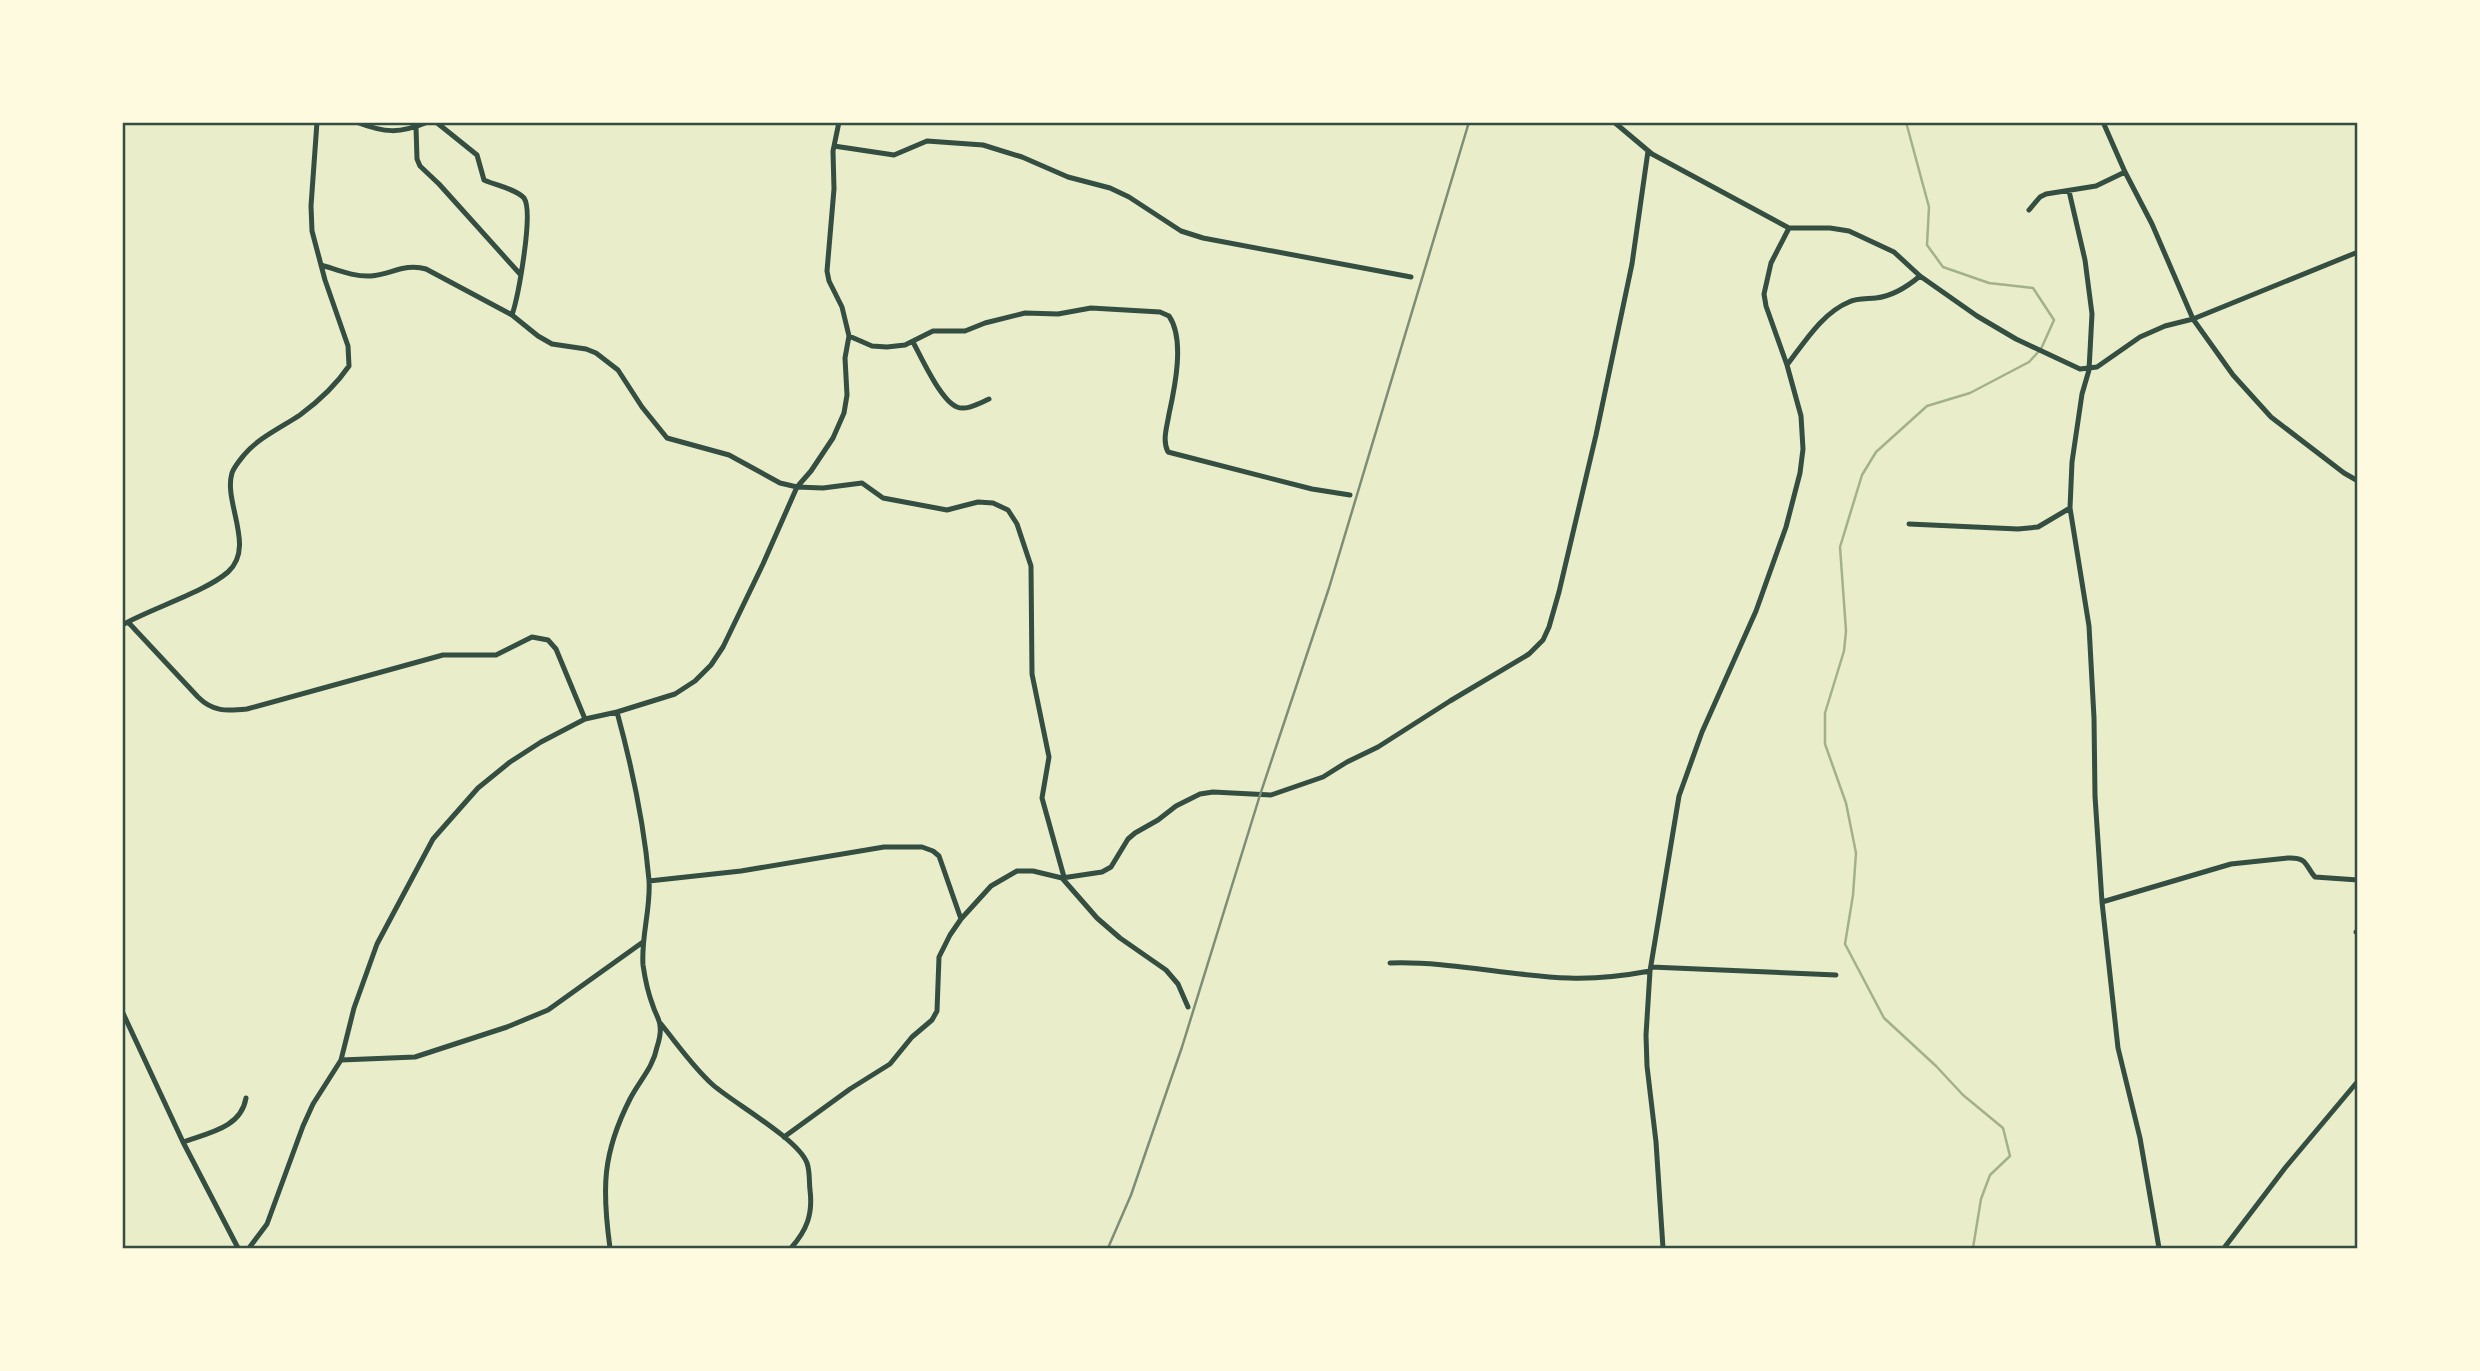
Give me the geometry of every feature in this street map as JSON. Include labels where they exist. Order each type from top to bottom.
[{"type":"street","points":[[317,122],[310,206],[312,231],[348,346],[349,366],[335,385],[303,412],[245,453],[232,472],[239,536],[236,561],[230,570],[209,583],[125,623],[208,707],[220,711],[247,709],[443,655],[496,655],[523,641],[540,637],[548,640],[556,649],[585,719]]},
{"type":"street","points":[[356,122],[386,132],[396,132],[426,123]]},
{"type":"street","points":[[436,122],[477,155],[484,180],[524,198],[528,214],[519,295],[512,315]]},
{"type":"street","points":[[249,1248],[267,1224],[313,1104],[341,1060],[354,1008],[377,944],[433,839],[478,788],[510,762],[541,742],[585,719],[675,694],[711,666],[763,564],[797,487],[833,438],[844,413],[847,396],[845,358],[849,336],[842,307],[827,271],[834,189],[834,146],[839,122]]},
{"type":"street","points":[[1614,122],[1648,151],[1789,228],[1849,231],[1895,253],[1920,276],[1977,316],[2016,339],[2080,369],[2097,367],[2140,337],[2165,326],[2193,319],[2357,252]]},
{"type":"street","points":[[2103,122],[2152,224],[2193,319],[2233,375],[2271,417],[2357,481]]},
{"type":"street","points":[[416,127],[417,159],[420,166],[520,274]]},
{"type":"street","points":[[834,146],[894,155],[927,142],[983,145],[1022,157],[1068,177],[1110,188],[1129,197],[1181,231],[1202,238],[1411,277]]},
{"type":"street","points":[[783,1137],[890,1064],[912,1037],[932,1020],[937,1011],[939,957],[961,919],[990,886],[1017,871],[1033,871],[1063,878],[1102,872],[1111,867],[1135,833],[1193,797],[1213,792],[1272,795],[1332,773],[1346,762],[1378,747],[1529,654],[1542,640],[1549,627],[1559,592],[1596,435],[1632,264],[1648,151]]},
{"type":"street","points":[[2029,210],[2040,197],[2096,186],[2125,172]]},
{"type":"street","points":[[2069,191],[2085,260],[2092,314],[2089,370],[2071,462],[2070,508],[2089,626],[2102,902],[2118,1048],[2145,1163],[2159,1248]]},
{"type":"street","points":[[1663,1248],[1656,1142],[1647,1066],[1650,969],[1679,796],[1689,763],[1756,611],[1786,527],[1800,473],[1804,432],[1787,365],[1768,314],[1764,294],[1771,263],[1789,228]]},
{"type":"street","points":[[321,265],[356,276],[374,276],[416,266],[426,269],[512,315],[538,337],[552,344],[596,353],[618,370],[642,407],[667,438],[729,455],[780,483],[823,488],[862,483],[883,498],[897,502],[947,510],[986,502],[1008,510],[1017,524],[1031,566],[1032,674],[1049,757],[1042,798],[1063,878],[1097,918],[1120,938],[1166,970],[1178,984],[1188,1007]]},
{"type":"street","points":[[1787,365],[1819,325],[1838,308],[1856,300],[1889,295],[1908,286],[1920,276]]},
{"type":"street","points":[[849,336],[872,346],[905,345],[933,331],[965,331],[1025,313],[1058,314],[1091,308],[1160,312],[1169,316],[1177,335],[1175,385],[1165,438],[1168,452],[1312,489],[1350,495]]},
{"type":"street","points":[[913,342],[944,395],[953,405],[958,408],[968,407],[989,399]]},
{"type":"street","points":[[1909,524],[2018,529],[2038,527],[2070,508]]},
{"type":"street","points":[[617,712],[629,755],[649,881],[643,942],[647,989],[661,1024],[706,1078],[731,1100],[783,1137],[807,1163],[811,1198],[810,1219],[805,1231],[791,1248]]},
{"type":"street","points":[[649,881],[741,871],[884,847],[922,847],[939,856],[961,919]]},
{"type":"street","points":[[2102,902],[2231,864],[2288,858],[2296,858],[2306,863],[2315,877],[2357,880]]},
{"type":"street","points":[[341,1060],[415,1057],[507,1027],[548,1010],[643,942]]},
{"type":"street","points":[[1390,963],[1421,962],[1570,978],[1606,978],[1650,969],[1836,975]]},
{"type":"street","points":[[122,1011],[183,1142],[238,1248]]},
{"type":"street","points":[[610,1248],[604,1200],[609,1150],[628,1102],[651,1066],[661,1024]]},
{"type":"street","points":[[2224,1248],[2357,1081]]},
{"type":"street","points":[[183,1142],[230,1123],[240,1116],[246,1098]]},
{"type":"waterway","points":[[1906,122],[1929,207],[1927,245],[1943,267],[1989,283],[2033,288],[2054,320],[2041,349],[2029,362],[1970,393],[1927,406],[1876,452],[1862,475],[1840,547],[1846,631],[1844,651],[1825,713],[1825,744],[1846,803],[1856,853],[1845,944],[1884,1018],[1963,1095],[2003,1128],[2010,1156],[1990,1175],[1981,1199],[1973,1248]]},
{"type":"railway","points":[[1108,1248],[1131,1195],[1182,1047],[1260,795],[1329,588],[1469,122]]}]
